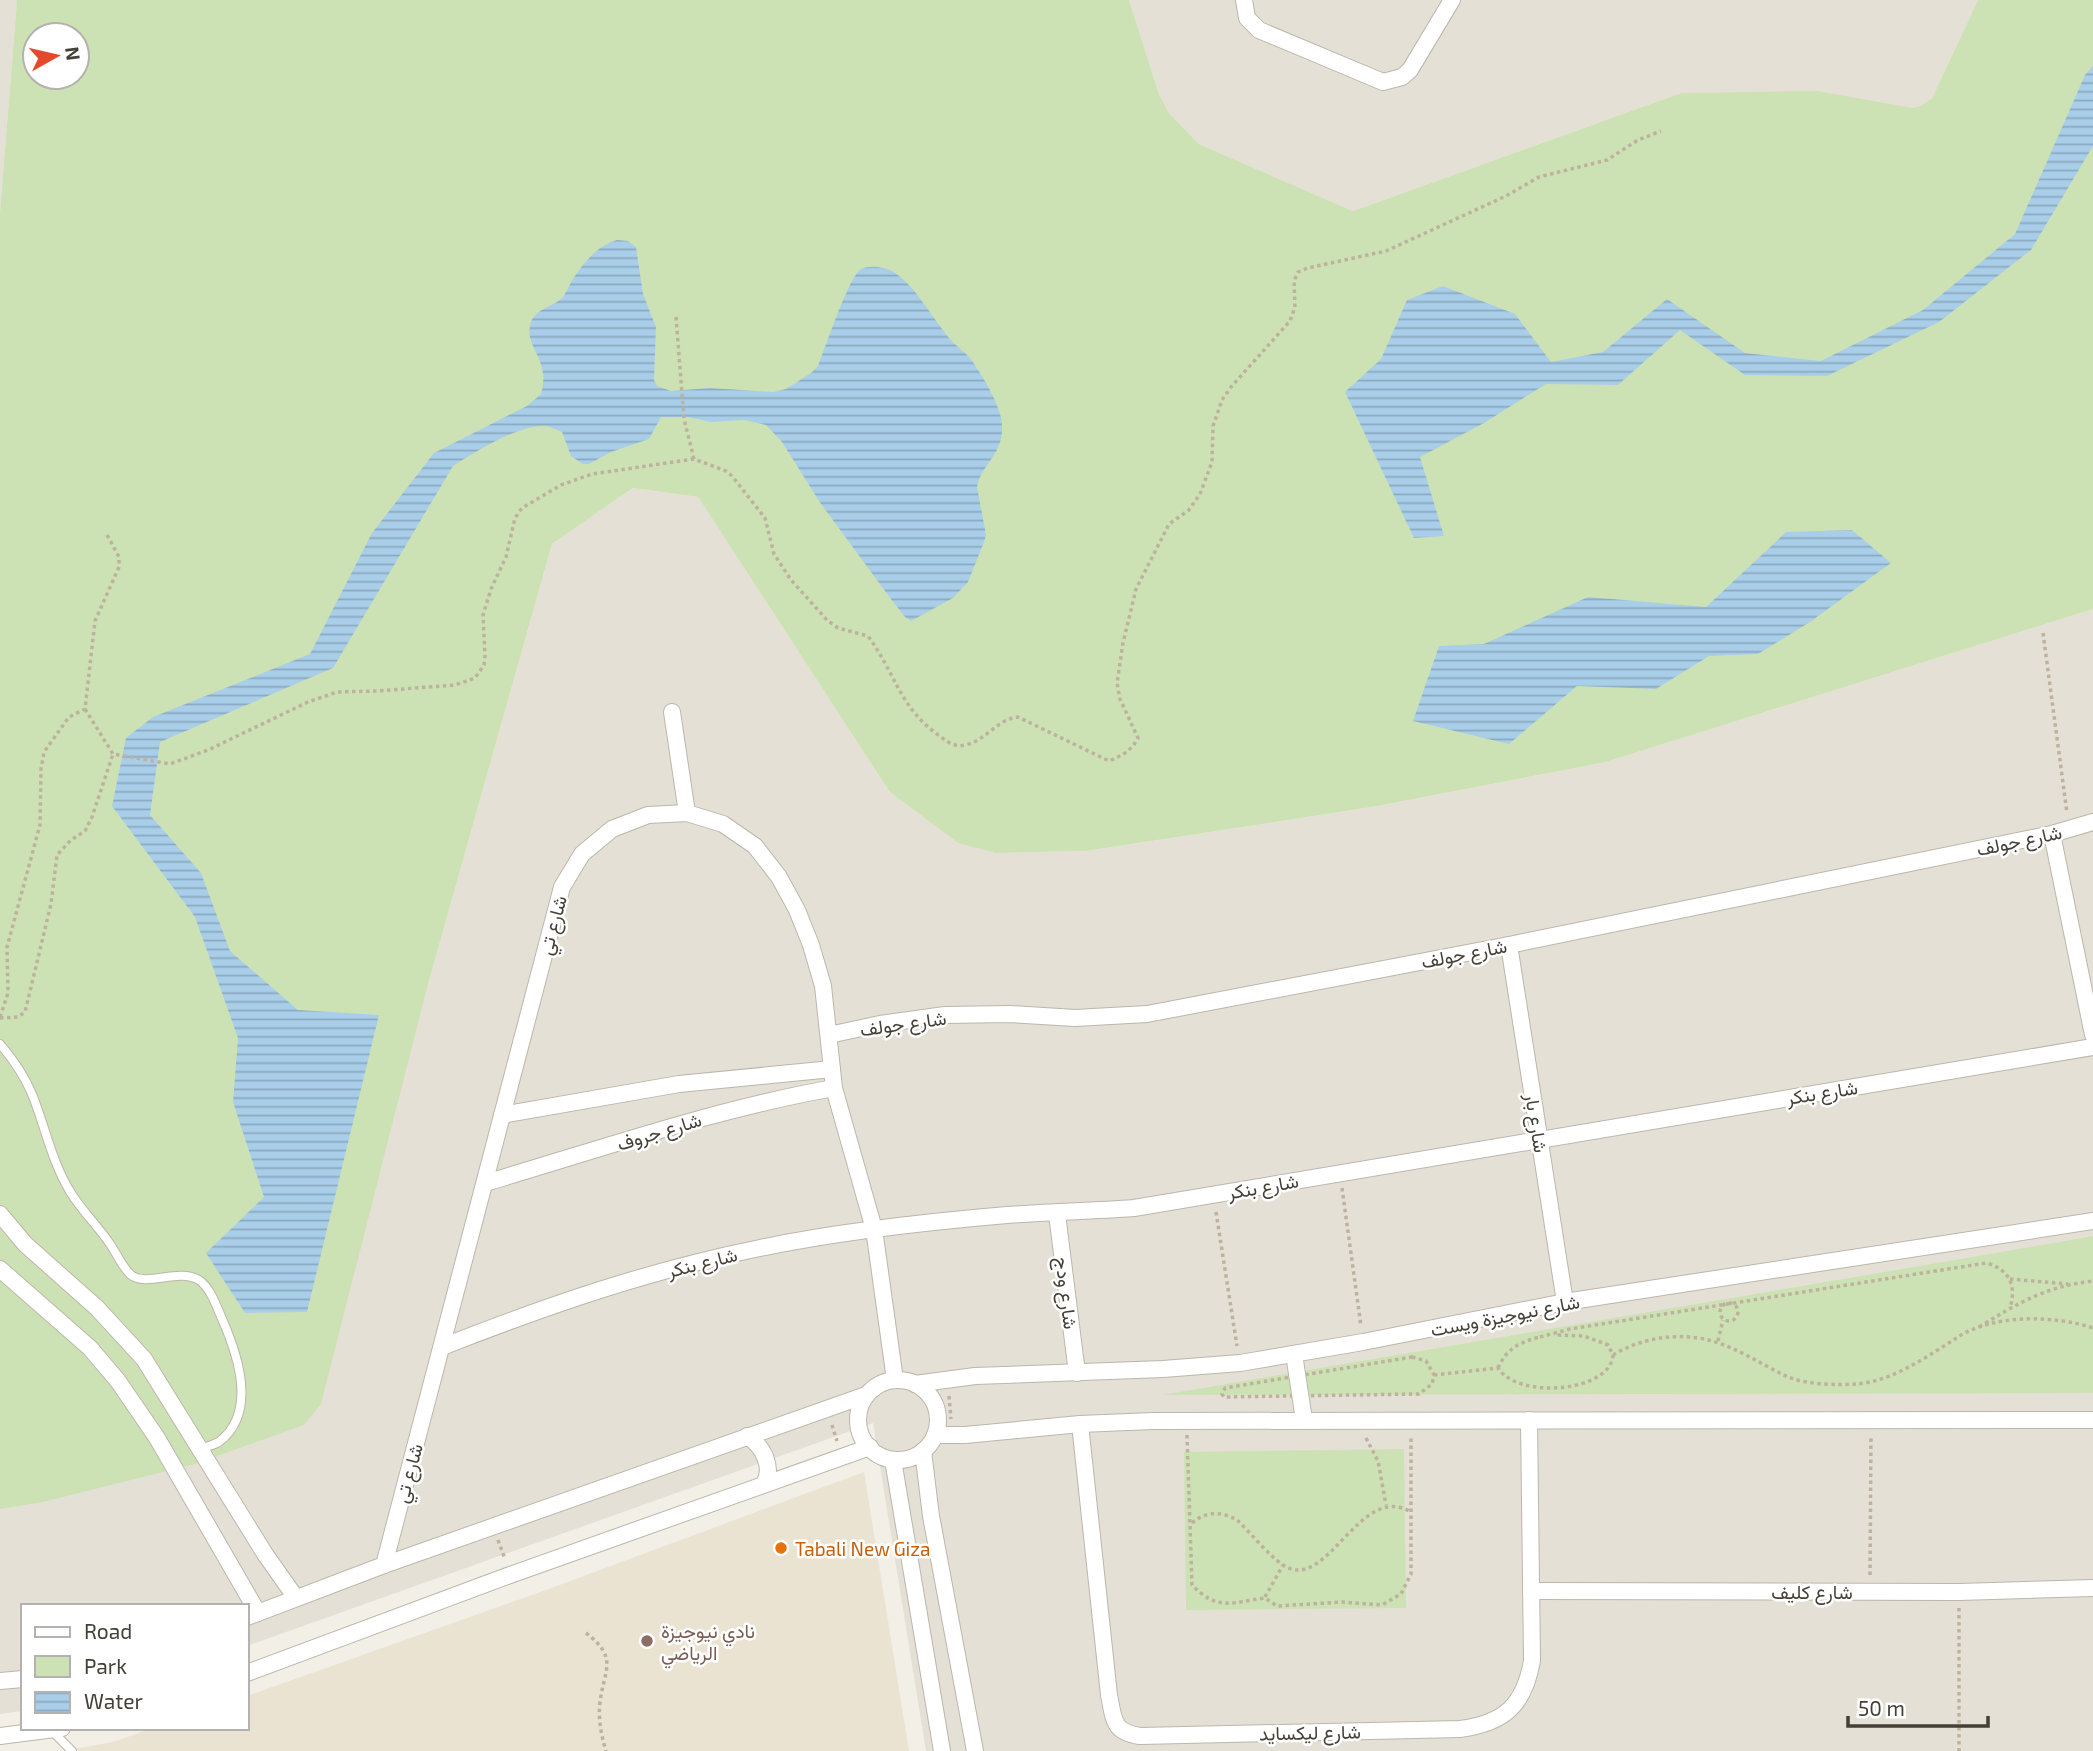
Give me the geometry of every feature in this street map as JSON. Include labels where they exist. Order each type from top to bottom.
[{"type":"street","points":[[1244,0],[1247,18],[1259,30],[1383,82],[1402,77],[1410,70],[1452,0]]},
{"type":"street","points":[[672,712],[687,813]]},
{"type":"street","name":"شارع تي","points":[[384,1565],[562,887],[582,854],[612,829],[648,815],[687,813],[723,824],[755,846],[779,877],[797,910],[823,986],[834,1088],[874,1230],[895,1380]]},
{"type":"street","name":"شارع جولف","points":[[829,1035],[880,1024],[945,1016],[1010,1014],[1076,1018],[1147,1014],[1509,945],[2052,834],[2093,822]]},
{"type":"street","points":[[2052,834],[2093,1035]]},
{"type":"street","name":"شارع بار","points":[[1509,945],[1565,1302]]},
{"type":"street","name":"شارع بنكر","points":[[442,1347],[573,1298],[667,1270],[761,1247],[874,1230],[1009,1215],[1135,1208],[2093,1047]]},
{"type":"street","name":"شارع جروف","points":[[502,1115],[679,1084],[832,1069]]},
{"type":"street","name":"شارع جروف","points":[[485,1183],[748,1105],[834,1088]]},
{"type":"street","points":[[0,1214],[42,1261],[97,1308],[129,1341],[163,1388],[265,1554],[296,1598]]},
{"type":"street","name":"شارع ودج","points":[[1057,1214],[1077,1373]]},
{"type":"street","name":"شارع نيوجيزة ويست","points":[[915,1384],[975,1376],[1240,1363],[1565,1302],[2093,1221]]},
{"type":"street","points":[[0,1269],[90,1348],[118,1381],[157,1438],[246,1604]]},
{"type":"street","points":[[1294,1354],[1304,1420]]},
{"type":"street","points":[[252,1615],[384,1565],[866,1395],[874,1388],[895,1380],[915,1384],[933,1401],[937,1424],[935,1435],[923,1451],[909,1458],[893,1460],[875,1453],[862,1438],[859,1428],[858,1416],[866,1395]]},
{"type":"street","points":[[935,1435],[1080,1424],[1187,1420],[2093,1420]]},
{"type":"street","name":"شارع ليكسايد","points":[[1080,1424],[1115,1724],[1127,1734],[1140,1736],[1432,1730],[1482,1726],[1502,1717],[1517,1702],[1528,1683],[1532,1661],[1529,1420]]},
{"type":"street","points":[[747,1436],[758,1443],[765,1459],[768,1477],[764,1484]]},
{"type":"street","points":[[248,1673],[510,1574],[870,1447]]},
{"type":"street","points":[[923,1451],[932,1516],[975,1751]]},
{"type":"street","points":[[893,1460],[942,1751]]},
{"type":"street","points":[[904,1521],[932,1516]]},
{"type":"street","name":"شارع كليف","points":[[1531,1591],[1959,1592],[2093,1588]]},
{"type":"street","points":[[0,1681],[21,1679]]},
{"type":"street","points":[[0,1736],[48,1730]]},
{"type":"lane","points":[[0,1044],[22,1073],[71,1193],[130,1274],[138,1279],[188,1276],[198,1280],[215,1303],[236,1355],[241,1393],[240,1410],[228,1433],[219,1442],[201,1449]]},
{"type":"lane","points":[[57,1730],[72,1751]]},
{"type":"path","points":[[106,533],[119,557],[120,567],[96,621],[85,709],[113,754],[170,764],[208,750],[308,702],[337,692],[455,685],[475,678],[484,665],[483,615],[491,589],[506,557],[515,518],[522,508],[561,485],[592,474],[694,459],[726,471],[732,476],[765,518],[774,554],[791,580],[827,620],[838,628],[868,636],[910,710],[930,730],[951,745],[963,746],[974,742],[1010,718],[1018,718],[1110,761],[1124,755],[1138,738],[1120,699],[1117,683],[1136,589],[1169,524],[1189,510],[1200,494],[1212,462],[1213,426],[1222,400],[1290,321],[1295,307],[1294,281],[1298,272],[1386,251],[1506,196],[1538,177],[1607,160],[1638,140],[1661,131]]},
{"type":"path","points":[[676,317],[684,419],[694,459]]},
{"type":"path","points":[[2043,633],[2069,829]]},
{"type":"path","points":[[85,709],[69,717],[44,752],[40,825],[7,947],[8,993],[0,1017],[18,1017],[25,1012],[48,914],[57,855],[71,840],[85,831],[113,754]]},
{"type":"path","points":[[1340,1172],[1363,1342]]},
{"type":"path","points":[[1213,1196],[1240,1363]]},
{"type":"path","points":[[1498,1368],[1506,1353],[1514,1346],[1570,1329],[1986,1263],[1996,1265],[2010,1279],[2013,1288],[2010,1308]]},
{"type":"path","points":[[2010,1279],[2070,1284]]},
{"type":"path","points":[[1613,1355],[1642,1340],[1655,1337],[1685,1338],[1717,1342],[1789,1377],[1834,1384],[1860,1384],[1940,1351],[1959,1336],[2021,1301],[2070,1284],[2093,1281]]},
{"type":"path","points":[[1717,1342],[1723,1320],[1720,1311],[1726,1304]]},
{"type":"path","points":[[1723,1320],[1732,1321],[1738,1314],[1734,1305],[1726,1304]]},
{"type":"path","points":[[1976,1328],[2037,1318],[2076,1322],[2093,1328]]},
{"type":"path","points":[[1434,1375],[1498,1368],[1512,1381],[1531,1387],[1563,1388],[1583,1383],[1610,1366],[1613,1355],[1608,1345],[1584,1336],[1558,1334],[1540,1337]]},
{"type":"path","points":[[1412,1357],[1426,1361],[1434,1375],[1428,1389],[1412,1396],[1222,1394],[1225,1388],[1412,1357]]},
{"type":"path","points":[[947,1380],[953,1435]]},
{"type":"path","points":[[827,1409],[842,1457]]},
{"type":"path","points":[[1187,1420],[1192,1584],[1200,1593],[1221,1603],[1233,1604],[1265,1598],[1277,1606],[1343,1602],[1371,1605],[1392,1601],[1407,1585],[1410,1574],[1411,1420]]},
{"type":"path","points":[[1358,1420],[1378,1461],[1386,1506]]},
{"type":"path","points":[[1870,1591],[1871,1420]]},
{"type":"path","points":[[1190,1524],[1208,1514],[1228,1515],[1237,1520],[1283,1565],[1299,1570],[1315,1565],[1371,1514],[1386,1506],[1395,1505],[1411,1511]]},
{"type":"path","points":[[494,1527],[510,1574]]},
{"type":"path","points":[[1265,1598],[1283,1565]]},
{"type":"path","points":[[1959,1592],[1959,1751]]},
{"type":"path","points":[[586,1633],[595,1640],[607,1658],[599,1726],[606,1751]]},
{"type":"shaded area","points":[[0,0],[17,0],[0,211]]},
{"type":"shaded area","points":[[1129,0],[1978,0],[1932,98],[1922,105],[1913,108],[1681,93],[1353,211],[1199,144],[1169,113],[1159,94]]},
{"type":"shaded area","points":[[633,488],[698,497],[889,791],[997,853],[1086,851],[1372,807],[1606,762],[2093,609],[2093,1751],[926,1751],[873,1423],[248,1646],[248,1604],[21,1604],[21,1711],[0,1714],[0,1230],[427,988],[552,544]]},
{"type":"shaded area","name":"نادي نيوجيزة الرياضي","points":[[864,1472],[909,1751],[62,1751],[113,1742],[147,1730],[248,1730],[248,1696],[546,1590]]},
{"type":"green space","points":[[17,0],[1129,0],[1159,94],[1169,113],[1199,144],[1353,211],[1681,93],[1817,91],[1913,108],[1932,98],[1978,0],[2093,0],[2093,609],[1606,762],[1372,807],[1086,851],[996,853],[958,843],[889,791],[698,497],[633,488],[552,544],[427,988],[321,1404],[304,1425],[195,1464],[43,1502],[0,1509],[0,211]]},
{"type":"green space","points":[[2093,1236],[2093,1393],[1162,1395],[1996,1253]]},
{"type":"green space","points":[[1404,1449],[1406,1608],[1186,1610],[1184,1452]]},
{"type":"water","points":[[2093,66],[2093,146],[2031,250],[1939,322],[1827,376],[1745,375],[1680,330],[1618,385],[1546,384],[1484,423],[1420,457],[1444,536],[1414,538],[1345,392],[1381,359],[1407,300],[1443,286],[1515,314],[1551,362],[1603,352],[1667,299],[1745,353],[1821,361],[1923,310],[2015,234],[2085,75]]},
{"type":"water","points":[[617,240],[628,241],[636,247],[643,294],[656,327],[654,380],[657,386],[671,391],[710,388],[773,392],[786,389],[818,366],[844,298],[861,269],[881,268],[900,277],[916,293],[951,340],[971,359],[998,408],[1002,424],[1000,444],[977,487],[986,535],[984,542],[968,582],[953,598],[911,621],[891,599],[821,504],[782,442],[766,425],[744,420],[711,422],[688,417],[661,417],[649,439],[611,452],[589,464],[583,464],[571,456],[562,432],[546,426],[523,429],[453,466],[333,668],[160,742],[150,815],[201,873],[230,951],[298,1010],[379,1015],[307,1312],[245,1313],[206,1253],[264,1197],[233,1102],[238,1038],[195,917],[112,806],[126,738],[153,717],[310,654],[372,533],[434,453],[527,406],[541,394],[543,372],[529,334],[532,320],[539,312],[562,298],[592,255]]},
{"type":"water","points":[[1852,530],[1891,563],[1810,622],[1758,654],[1709,656],[1656,689],[1577,686],[1509,744],[1413,721],[1439,646],[1484,644],[1588,597],[1706,607],[1786,532]]},
{"type":"place","name":"Tabali New Giza","points":[[781,1548]]},
{"type":"place","name":"نادي نيوجيزة الرياضي","points":[[647,1641]]}]
